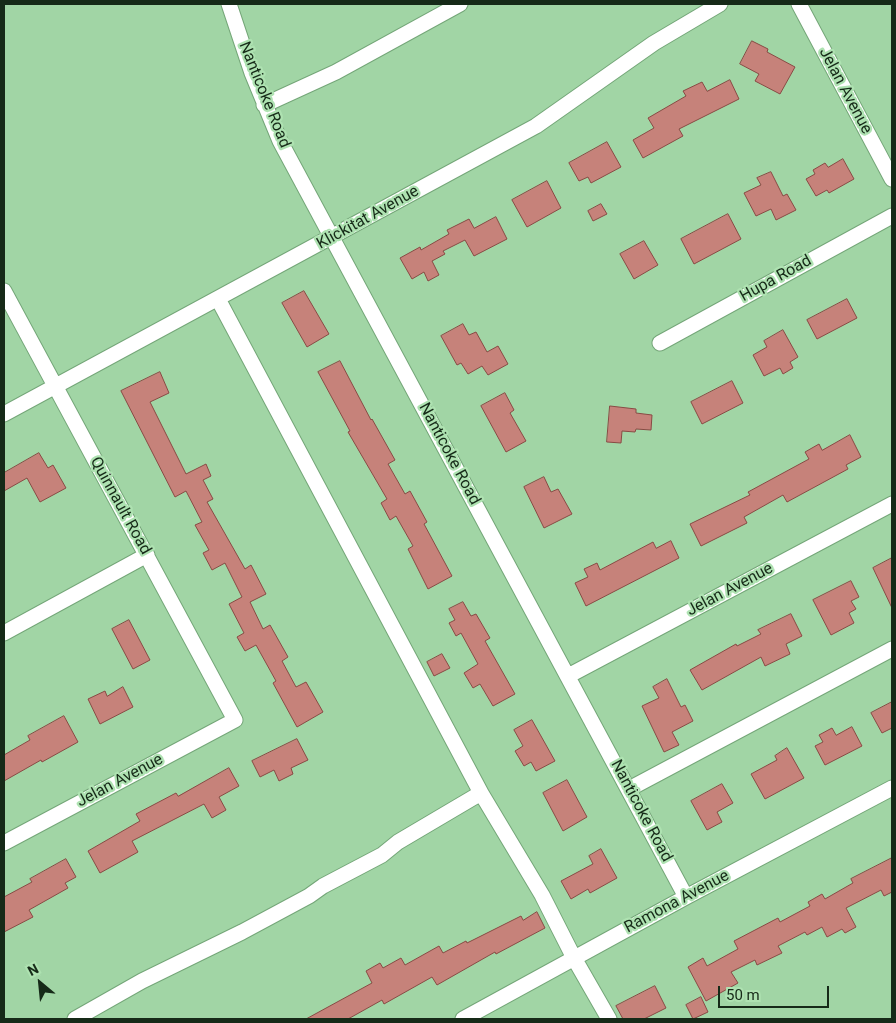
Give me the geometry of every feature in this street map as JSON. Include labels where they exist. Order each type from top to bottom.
[{"type":"street","name":"Nanticoke Road","points":[[229,4],[264,106],[280,141],[630,789],[686,897]]},
{"type":"street","points":[[264,106],[336,72],[460,4]]},
{"type":"street","name":"Klickitat Avenue","points":[[4,414],[536,126],[654,43],[720,4]]},
{"type":"street","name":"Jelan Avenue","points":[[798,4],[892,179]]},
{"type":"street","name":"Hupa Road","points":[[660,343],[892,216]]},
{"type":"street","name":"Quinnault Road","points":[[4,291],[235,720]]},
{"type":"street","points":[[218,299],[481,793],[542,895],[574,958],[609,1019]]},
{"type":"street","name":"Jelan Avenue","points":[[568,676],[892,504]]},
{"type":"street","points":[[4,632],[146,555]]},
{"type":"street","points":[[630,789],[892,648]]},
{"type":"street","name":"Jelan Avenue","points":[[4,843],[235,720]]},
{"type":"street","name":"Ramona Avenue","points":[[463,1019],[686,897],[892,788]]},
{"type":"street","points":[[74,1019],[142,981],[242,932],[309,896],[323,886],[382,855],[398,842],[481,793]]},
{"type":"building","points":[[752,41],[768,49],[767,52],[795,67],[780,94],[755,81],[759,74],[740,64]]},
{"type":"building","points":[[730,80],[739,99],[679,129],[683,136],[643,158],[633,140],[654,128],[648,118],[686,96],[683,91],[702,82],[707,91]]},
{"type":"building","points":[[607,142],[621,167],[591,183],[588,177],[579,181],[569,163]]},
{"type":"building","points":[[843,159],[854,179],[829,193],[827,190],[816,196],[806,179],[815,174],[813,170],[825,163],[828,167]]},
{"type":"building","points":[[771,172],[783,196],[787,194],[796,210],[776,220],[771,209],[756,216],[744,193],[761,185],[757,178]]},
{"type":"building","points":[[547,181],[561,208],[527,227],[512,200]]},
{"type":"building","points":[[601,204],[607,214],[593,221],[588,211]]},
{"type":"building","points":[[728,214],[741,239],[694,264],[681,239]]},
{"type":"building","points":[[496,217],[507,239],[474,256],[465,240],[443,251],[445,254],[432,261],[439,275],[428,281],[424,272],[412,279],[400,258],[420,247],[421,250],[449,234],[447,230],[469,219],[474,228]]},
{"type":"building","points":[[644,241],[658,265],[634,279],[620,254]]},
{"type":"building","points":[[304,291],[329,334],[307,347],[282,303]]},
{"type":"building","points":[[847,299],[857,318],[817,339],[807,320]]},
{"type":"building","points":[[463,324],[469,335],[476,332],[487,352],[498,346],[508,364],[488,375],[482,366],[468,374],[461,363],[457,365],[441,336]]},
{"type":"building","points":[[783,330],[798,357],[790,362],[793,368],[783,374],[780,368],[764,376],[753,355],[767,347],[764,341]]},
{"type":"building","points":[[340,361],[371,420],[395,460],[388,464],[405,494],[410,491],[427,522],[424,524],[452,576],[428,589],[408,549],[413,546],[396,516],[390,520],[381,503],[387,499],[348,432],[350,431],[318,372]]},
{"type":"building","points":[[160,372],[169,393],[150,402],[186,474],[206,464],[211,476],[203,480],[213,499],[207,502],[245,569],[251,565],[266,594],[250,602],[263,629],[270,625],[288,657],[282,661],[296,687],[306,682],[323,712],[297,727],[273,683],[276,681],[256,645],[245,651],[237,637],[244,633],[229,604],[242,597],[225,563],[212,570],[203,553],[209,550],[195,525],[202,522],[186,491],[175,497],[121,391]]},
{"type":"building","points":[[732,381],[743,403],[702,424],[691,402]]},
{"type":"building","points":[[505,393],[514,410],[510,413],[526,441],[506,452],[481,406]]},
{"type":"building","points":[[610,406],[636,409],[636,413],[652,415],[651,430],[636,429],[635,432],[622,431],[621,443],[607,442]]},
{"type":"building","points":[[850,435],[861,457],[846,465],[848,469],[787,502],[783,495],[744,517],[747,523],[701,546],[690,524],[750,495],[748,492],[809,459],[805,452],[819,444],[822,450]]},
{"type":"building","points":[[39,453],[48,468],[53,465],[66,488],[40,502],[27,478],[4,491],[4,473]]},
{"type":"building","points":[[544,477],[551,492],[558,489],[572,514],[544,528],[524,487]]},
{"type":"building","points":[[671,541],[679,558],[586,606],[575,583],[588,577],[584,569],[597,563],[600,570],[653,542],[656,548]]},
{"type":"building","points":[[892,558],[892,608],[873,568]]},
{"type":"building","points":[[851,581],[859,597],[851,601],[856,609],[849,613],[854,623],[831,635],[813,600]]},
{"type":"building","points":[[463,602],[471,616],[476,614],[490,638],[485,641],[515,694],[493,706],[480,684],[473,688],[464,673],[478,664],[461,633],[456,636],[449,623],[455,620],[449,609]]},
{"type":"building","points":[[791,614],[802,636],[786,644],[790,654],[765,666],[761,657],[702,690],[690,670],[736,644],[737,646],[761,634],[758,630]]},
{"type":"building","points":[[129,620],[150,660],[133,669],[112,629]]},
{"type":"building","points":[[442,654],[450,668],[434,676],[427,662]]},
{"type":"building","points":[[667,679],[681,707],[685,705],[693,721],[672,732],[679,745],[664,752],[642,706],[659,698],[653,687]]},
{"type":"building","points":[[123,687],[133,707],[100,724],[88,699],[105,691],[107,696]]},
{"type":"building","points":[[892,702],[892,728],[882,733],[871,713]]},
{"type":"building","points":[[64,716],[78,742],[4,781],[4,755],[30,740],[28,736]]},
{"type":"building","points":[[532,720],[555,761],[536,771],[531,762],[524,766],[515,751],[523,746],[514,730]]},
{"type":"building","points":[[852,727],[862,746],[825,765],[815,746],[823,742],[819,735],[832,728],[836,735]]},
{"type":"building","points":[[297,739],[308,760],[291,768],[293,774],[279,781],[274,770],[260,777],[252,761]]},
{"type":"building","points":[[787,748],[804,778],[765,799],[751,774],[777,760],[775,756]]},
{"type":"building","points":[[229,768],[239,786],[219,797],[226,810],[212,818],[204,804],[132,841],[138,852],[100,873],[88,851],[140,821],[136,814],[176,793],[178,796]]},
{"type":"building","points":[[567,780],[587,817],[563,831],[543,793]]},
{"type":"building","points":[[722,784],[733,803],[717,812],[722,822],[707,830],[691,801]]},
{"type":"building","points":[[601,849],[617,878],[590,893],[588,889],[571,899],[561,881],[593,864],[589,856]]},
{"type":"building","points":[[892,858],[892,892],[884,896],[881,890],[846,908],[856,927],[845,933],[842,929],[827,937],[822,927],[807,935],[805,932],[778,946],[782,953],[757,965],[755,960],[731,972],[738,983],[706,1001],[688,967],[703,958],[707,966],[738,949],[734,941],[778,918],[780,922],[810,906],[808,902],[822,894],[825,899],[853,883],[851,879]]},
{"type":"building","points":[[66,859],[76,877],[65,883],[68,888],[29,910],[33,917],[4,932],[4,897],[32,882],[30,879]]},
{"type":"building","points":[[537,912],[545,928],[496,954],[495,952],[437,985],[432,977],[384,1004],[382,1000],[348,1019],[306,1019],[372,983],[366,971],[380,963],[383,968],[401,958],[405,965],[439,946],[443,953],[521,916],[523,920]]},
{"type":"building","points":[[655,986],[666,1008],[644,1019],[623,1019],[616,1006]]},
{"type":"building","points":[[701,997],[708,1012],[693,1019],[686,1005]]}]
